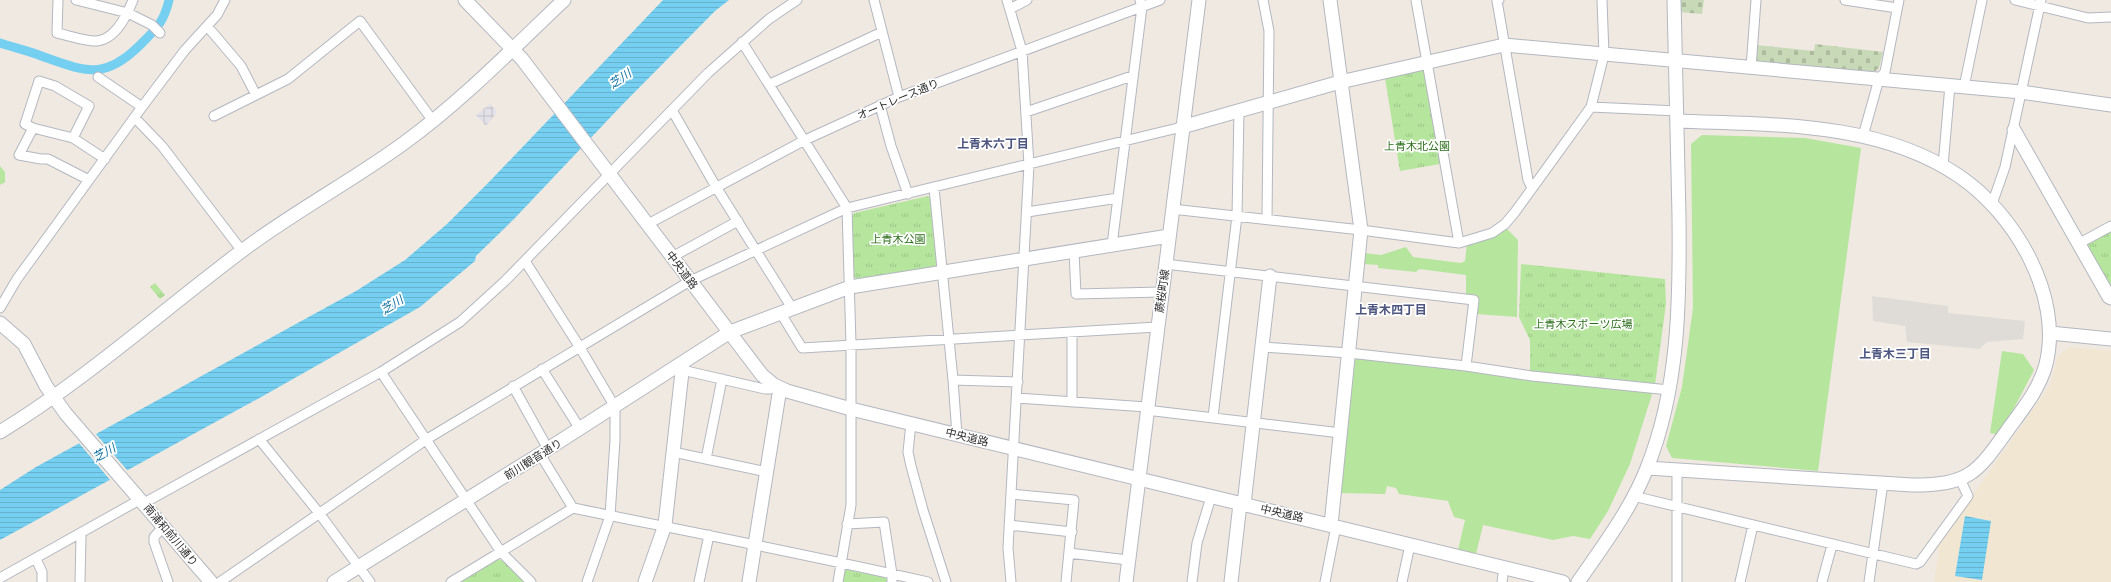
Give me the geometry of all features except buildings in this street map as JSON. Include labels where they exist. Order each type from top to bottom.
[{"type":"street","points":[[58,0],[57,33],[97,41],[106,37],[119,26],[128,13],[133,0]]},
{"type":"street","points":[[76,0],[128,13],[152,25],[160,33]]},
{"type":"street","points":[[0,308],[17,279],[142,107],[185,50],[217,16],[225,0]]},
{"type":"street","name":"中央道路","points":[[464,0],[514,48],[762,375],[777,387],[851,409],[1563,582]]},
{"type":"street","points":[[0,432],[54,396],[242,251],[301,209],[377,162],[434,121],[462,97],[564,0]]},
{"type":"street","points":[[0,578],[381,372],[460,322],[525,261],[605,169],[672,110],[742,42],[769,19],[797,0]]},
{"type":"street","points":[[874,0],[899,97]]},
{"type":"street","points":[[1011,582],[1008,561],[1009,525],[1025,260],[1029,165],[1022,51],[1008,5],[1027,0]]},
{"type":"street","name":"オートレース通り","points":[[648,224],[805,140],[880,105],[1141,4],[1160,0]]},
{"type":"street","name":"蕨桜町線","points":[[1126,582],[1161,292],[1166,264],[1199,0]]},
{"type":"street","points":[[1263,0],[1268,22],[1269,103],[1267,219]]},
{"type":"street","points":[[1325,582],[1333,525],[1361,230],[1330,0]]},
{"type":"street","points":[[1416,0],[1459,243]]},
{"type":"street","points":[[1498,0],[1504,45],[1528,180],[1532,188]]},
{"type":"street","points":[[1172,209],[1361,230],[1459,243],[1492,233],[1505,224],[1591,107],[1604,55],[1602,0]]},
{"type":"street","points":[[1578,582],[1618,524],[1647,468],[1669,390],[1677,339],[1680,295],[1678,116],[1674,0]]},
{"type":"street","points":[[1751,68],[1756,0]]},
{"type":"street","points":[[1848,0],[1898,4],[1885,72],[1880,80],[1863,136]]},
{"type":"street","points":[[1964,87],[1982,0]]},
{"type":"street","points":[[2015,0],[2040,3],[2088,18],[2111,17]]},
{"type":"street","points":[[1992,204],[2006,167],[2040,3]]},
{"type":"street","points":[[1112,244],[1141,4]]},
{"type":"street","points":[[214,116],[288,79],[360,21],[434,121]]},
{"type":"street","points":[[207,26],[241,66],[256,95]]},
{"type":"street","points":[[770,84],[882,32]]},
{"type":"street","points":[[742,42],[848,208],[851,344],[851,504],[838,582]]},
{"type":"street","points":[[220,582],[427,439],[579,346],[690,281],[848,208],[1182,127],[1340,82],[1504,45],[1675,62],[2021,92],[2111,105]]},
{"type":"street","points":[[1026,112],[1132,76]]},
{"type":"street","points":[[98,77],[142,107]]},
{"type":"street","points":[[73,138],[89,106],[55,86],[39,80],[25,124],[33,128],[73,138],[105,159]]},
{"type":"street","points":[[1943,166],[1950,85]]},
{"type":"street","points":[[880,105],[891,146],[908,194]]},
{"type":"street","points":[[1591,107],[1815,128],[1863,136],[1913,152],[1943,166],[1972,185],[1992,204],[2014,231],[2040,284],[2049,311],[2050,333],[2045,366],[2028,401],[1984,463],[1973,473],[1960,479],[1934,485],[1647,468]]},
{"type":"street","points":[[672,110],[716,187],[757,250],[786,310],[802,348],[1157,327]]},
{"type":"street","points":[[1213,417],[1237,216],[1239,111]]},
{"type":"street","points":[[135,118],[171,157],[242,251]]},
{"type":"street","points":[[33,128],[19,155],[48,159],[90,180]]},
{"type":"street","points":[[2014,130],[2109,298],[2111,298]]},
{"type":"street","points":[[934,188],[957,435]]},
{"type":"street","points":[[1027,212],[1118,198]]},
{"type":"street","points":[[672,257],[738,221]]},
{"type":"street","points":[[2078,244],[2111,226]]},
{"type":"street","name":"前川観音通り","points":[[334,582],[614,407],[683,366],[730,332],[850,287],[1169,236]]},
{"type":"street","points":[[1074,251],[1076,294],[1161,292]]},
{"type":"street","points":[[525,261],[579,346],[614,407],[615,440],[610,516],[586,582]]},
{"type":"street","points":[[1166,264],[1474,300],[1466,366]]},
{"type":"street","points":[[1231,582],[1263,347],[1270,276]]},
{"type":"street","name":"南浦和前川通り","points":[[0,323],[24,344],[66,414],[143,501],[211,582]]},
{"type":"street","points":[[1072,332],[1072,402]]},
{"type":"street","points":[[2050,333],[2111,339]]},
{"type":"street","points":[[1263,347],[1349,353],[1466,366],[1532,376],[1669,390]]},
{"type":"street","points":[[645,582],[665,525],[683,366],[722,379],[765,389],[777,387],[767,472],[749,582]]},
{"type":"street","points":[[542,369],[580,429]]},
{"type":"street","points":[[381,372],[501,552],[531,582]]},
{"type":"street","points":[[706,459],[722,379]]},
{"type":"street","points":[[953,380],[1018,382]]},
{"type":"street","points":[[514,386],[544,452],[573,508]]},
{"type":"street","points":[[1017,398],[1147,408],[1253,423],[1341,433]]},
{"type":"street","points":[[912,423],[908,452],[922,510],[946,582]]},
{"type":"street","points":[[259,439],[319,513],[360,566],[370,582]]},
{"type":"street","points":[[673,452],[767,472]]},
{"type":"street","points":[[1677,469],[1677,582]]},
{"type":"street","points":[[1633,496],[1677,508],[1916,564],[1920,562],[1968,496],[1960,479]]},
{"type":"street","points":[[1869,582],[1883,483]]},
{"type":"street","points":[[1011,494],[1074,500],[1066,582]]},
{"type":"street","points":[[1192,582],[1197,543],[1211,497]]},
{"type":"street","points":[[450,582],[573,508],[665,525],[840,564],[892,578],[928,582]]},
{"type":"street","points":[[847,524],[884,522],[892,578]]},
{"type":"street","points":[[1009,525],[1072,532]]},
{"type":"street","points":[[1740,582],[1753,525]]},
{"type":"street","points":[[164,526],[154,537],[154,542],[168,582]]},
{"type":"street","points":[[79,534],[80,582]]},
{"type":"street","points":[[699,582],[709,535]]},
{"type":"street","points":[[1402,582],[1410,545]]},
{"type":"street","points":[[1822,582],[1832,545]]},
{"type":"street","points":[[1069,553],[1128,560]]},
{"type":"street","points":[[36,559],[42,572],[42,582]]},
{"type":"street","points":[[1502,582],[1504,568]]},
{"type":"shaded area","points":[[490,104],[497,112],[486,126],[476,115]]},
{"type":"shaded area","points":[[1872,296],[1948,306],[1948,313],[2025,321],[2023,339],[1987,342],[1979,349],[1907,342],[1905,326],[1873,321]]},
{"type":"shaded area","points":[[2071,347],[2111,351],[2111,582],[1934,582],[1939,550],[1936,548],[2050,385],[2058,355]]},
{"type":"green space","points":[[1679,0],[1704,0],[1702,14],[1679,12]]},
{"type":"green space","points":[[1815,44],[1883,52],[1879,68],[1874,72],[1755,62],[1757,45],[1814,51]]},
{"type":"green space","name":"上青木北公園","points":[[1422,70],[1425,72],[1440,164],[1400,171],[1385,78]]},
{"type":"green space","points":[[1702,135],[1805,138],[1861,148],[1818,471],[1672,458],[1666,446],[1682,387],[1693,308],[1691,144]]},
{"type":"green space","points":[[0,166],[5,172],[5,182],[0,185]]},
{"type":"green space","name":"上青木公園","points":[[928,196],[931,200],[937,264],[934,268],[857,280],[853,275],[852,217],[854,213]]},
{"type":"green space","points":[[1507,229],[1518,240],[1517,317],[1476,314],[1478,296],[1466,294],[1466,275],[1419,269],[1416,272],[1378,268],[1378,265],[1363,264],[1364,253],[1381,255],[1406,247],[1413,257],[1461,263],[1465,261],[1467,244],[1475,244]]},
{"type":"green space","points":[[2111,230],[2111,293],[2085,245]]},
{"type":"green space","name":"上青木スポーツ広場","points":[[1521,264],[1665,279],[1666,304],[1655,385],[1530,372],[1530,340],[1519,317]]},
{"type":"green space","points":[[155,283],[165,295],[160,299],[150,287]]},
{"type":"green space","points":[[2002,351],[2023,354],[2034,370],[2000,435],[1990,433]]},
{"type":"green space","points":[[1358,357],[1653,391],[1630,464],[1608,511],[1590,539],[1573,536],[1553,540],[1483,525],[1476,554],[1458,550],[1465,520],[1454,517],[1448,501],[1399,494],[1396,488],[1387,486],[1385,494],[1339,493],[1353,362]]},
{"type":"green space","points":[[497,559],[503,561],[524,582],[460,582]]},
{"type":"green space","points":[[845,569],[886,577],[888,582],[841,582],[842,570]]},
{"type":"water","name":"芝川","points":[[663,0],[729,0],[715,11],[622,105],[514,219],[476,256],[475,261],[420,307],[263,396],[0,540],[0,490],[36,467],[356,291],[405,260],[447,224],[490,181]]},
{"type":"water","points":[[1965,516],[1991,521],[1982,580],[1955,576]]},
{"type":"pier","points":[[95,433],[128,471],[111,481],[78,442]]},
{"type":"waterway","points":[[0,43],[84,69],[95,70],[105,68],[116,64],[128,56],[151,34],[162,20],[169,0]]},
{"type":"district","name":"上青木六丁目","points":[[993,144]]},
{"type":"district","name":"上青木四丁目","points":[[1391,310]]},
{"type":"district","name":"上青木三丁目","points":[[1895,354]]}]
